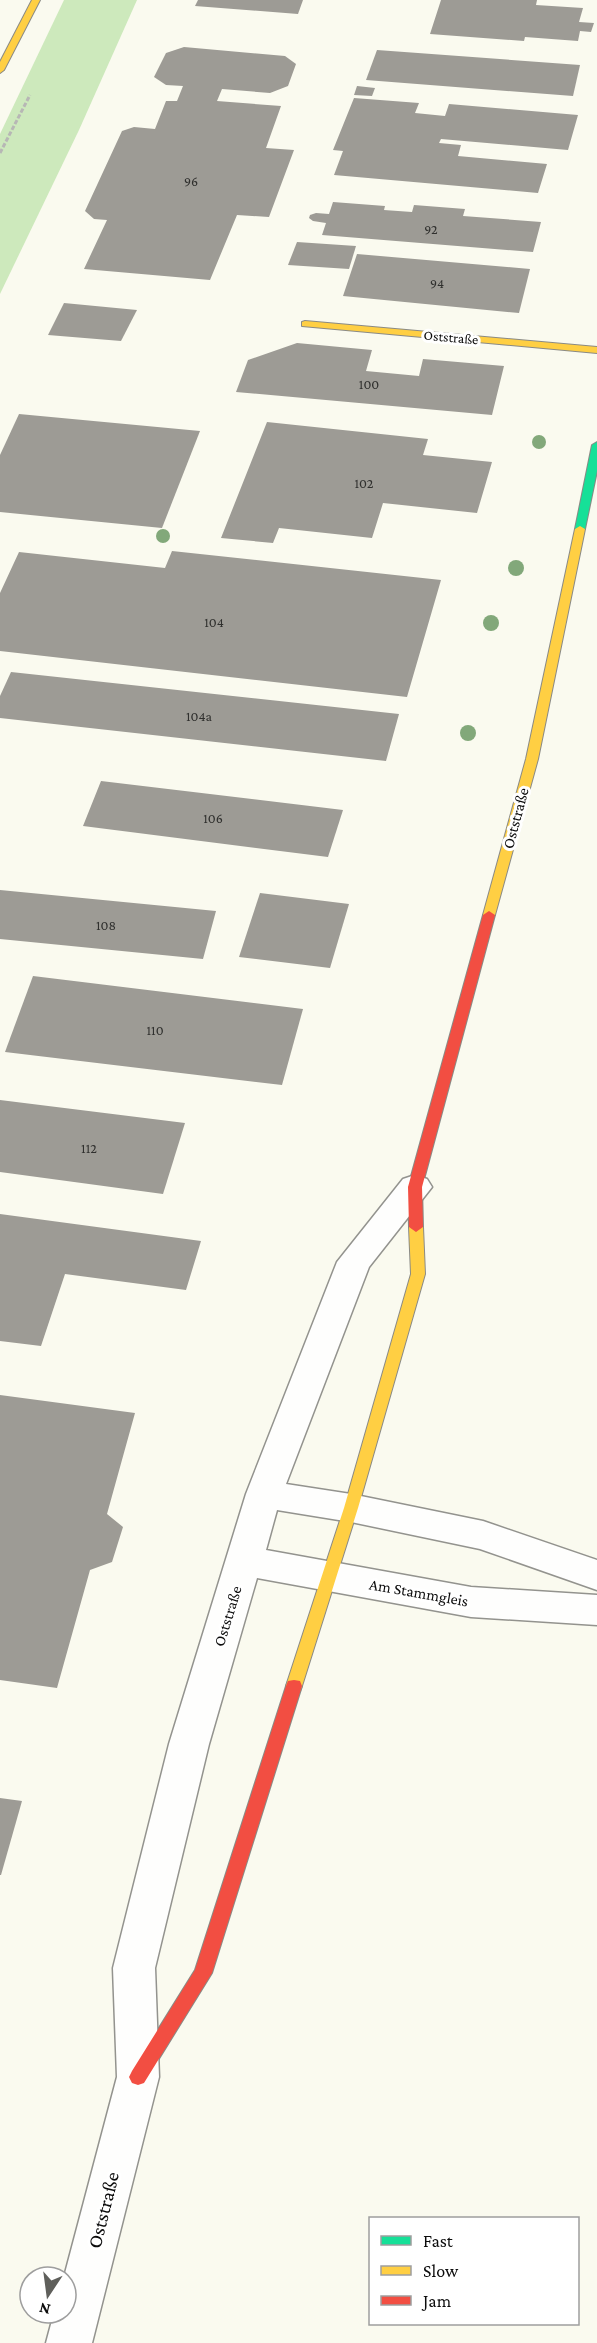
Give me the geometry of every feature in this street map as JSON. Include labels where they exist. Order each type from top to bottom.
[{"type":"street","points":[[0,70],[36,0]]},
{"type":"street","name":"Oststraße","points":[[305,324],[597,350]]},
{"type":"street","name":"Oststraße","points":[[138,2077],[203,1973],[351,1508],[418,1274],[415,1187],[532,759],[597,445]]},
{"type":"street","name":"Oststraße","points":[[69,2343],[138,2077],[134,1968],[189,1744],[243,1562],[264,1494],[354,1262],[415,1187]]},
{"type":"street","points":[[264,1494],[351,1508],[483,1534],[597,1575]]},
{"type":"street","name":"Am Stammgleis","points":[[243,1562],[471,1602],[597,1610]]},
{"type":"green space","points":[[64,0],[137,0],[79,130],[0,294],[0,134]]},
{"type":"building","points":[[198,0],[303,0],[298,14],[195,6]]},
{"type":"building","points":[[441,0],[537,0],[536,5],[583,8],[579,22],[594,23],[591,32],[580,31],[578,41],[525,37],[524,41],[430,34]]},
{"type":"building","points":[[184,47],[285,56],[296,64],[288,86],[270,93],[222,89],[217,101],[281,106],[266,148],[294,150],[269,217],[237,215],[210,280],[84,269],[107,220],[94,219],[85,211],[122,131],[134,127],[155,129],[166,101],[177,101],[183,86],[166,85],[154,77],[166,53]]},
{"type":"building","points":[[377,50],[580,65],[573,96],[366,80]]},
{"type":"building","points":[[357,86],[375,88],[372,96],[354,95]]},
{"type":"building","points":[[354,98],[419,103],[415,113],[445,116],[449,104],[578,115],[568,150],[441,139],[439,143],[461,145],[458,156],[547,164],[538,193],[334,175],[343,151],[333,150]]},
{"type":"building","points":[[333,202],[385,206],[384,210],[412,212],[414,205],[465,209],[463,216],[541,222],[533,252],[322,235],[326,223],[313,221],[309,218],[310,215],[329,214]]},
{"type":"building","points":[[297,242],[356,246],[349,269],[288,265]]},
{"type":"building","points":[[357,254],[530,269],[519,313],[343,296]]},
{"type":"building","points":[[64,303],[137,310],[121,341],[48,335]]},
{"type":"building","points":[[297,343],[372,350],[366,371],[419,376],[423,359],[504,366],[492,415],[236,392],[248,360]]},
{"type":"building","points":[[19,414],[200,431],[162,528],[0,512],[0,455]]},
{"type":"building","points":[[267,422],[428,439],[423,455],[492,462],[477,513],[383,503],[372,538],[279,528],[273,543],[221,538]]},
{"type":"building","points":[[172,551],[441,580],[407,697],[0,651],[0,593],[19,552],[165,568]]},
{"type":"building","points":[[11,672],[399,714],[386,761],[0,718],[0,696]]},
{"type":"building","points":[[101,781],[343,810],[328,857],[83,826]]},
{"type":"building","points":[[0,890],[216,911],[203,959],[0,939]]},
{"type":"building","points":[[260,893],[349,904],[330,968],[239,957]]},
{"type":"building","points":[[33,976],[303,1009],[282,1085],[5,1052]]},
{"type":"building","points":[[0,1100],[185,1123],[163,1194],[0,1172]]},
{"type":"building","points":[[0,1214],[201,1241],[186,1290],[65,1274],[41,1346],[0,1341]]},
{"type":"building","points":[[0,1395],[135,1413],[107,1514],[123,1527],[112,1562],[90,1570],[57,1688],[0,1680]]},
{"type":"building","points":[[0,1798],[22,1801],[1,1875],[0,1875]]},
{"type":"traffic: fast","points":[[580,529],[597,445]]},
{"type":"traffic: slow","points":[[0,70],[36,0]]},
{"type":"traffic: slow","points":[[305,324],[597,350]]},
{"type":"traffic: slow","points":[[489,915],[532,759],[580,529]]},
{"type":"traffic: slow","points":[[294,1686],[351,1508],[418,1274],[416,1227]]},
{"type":"traffic: jam","points":[[416,1227],[415,1187],[489,915]]},
{"type":"traffic: jam","points":[[138,2077],[203,1973],[294,1686]]}]
